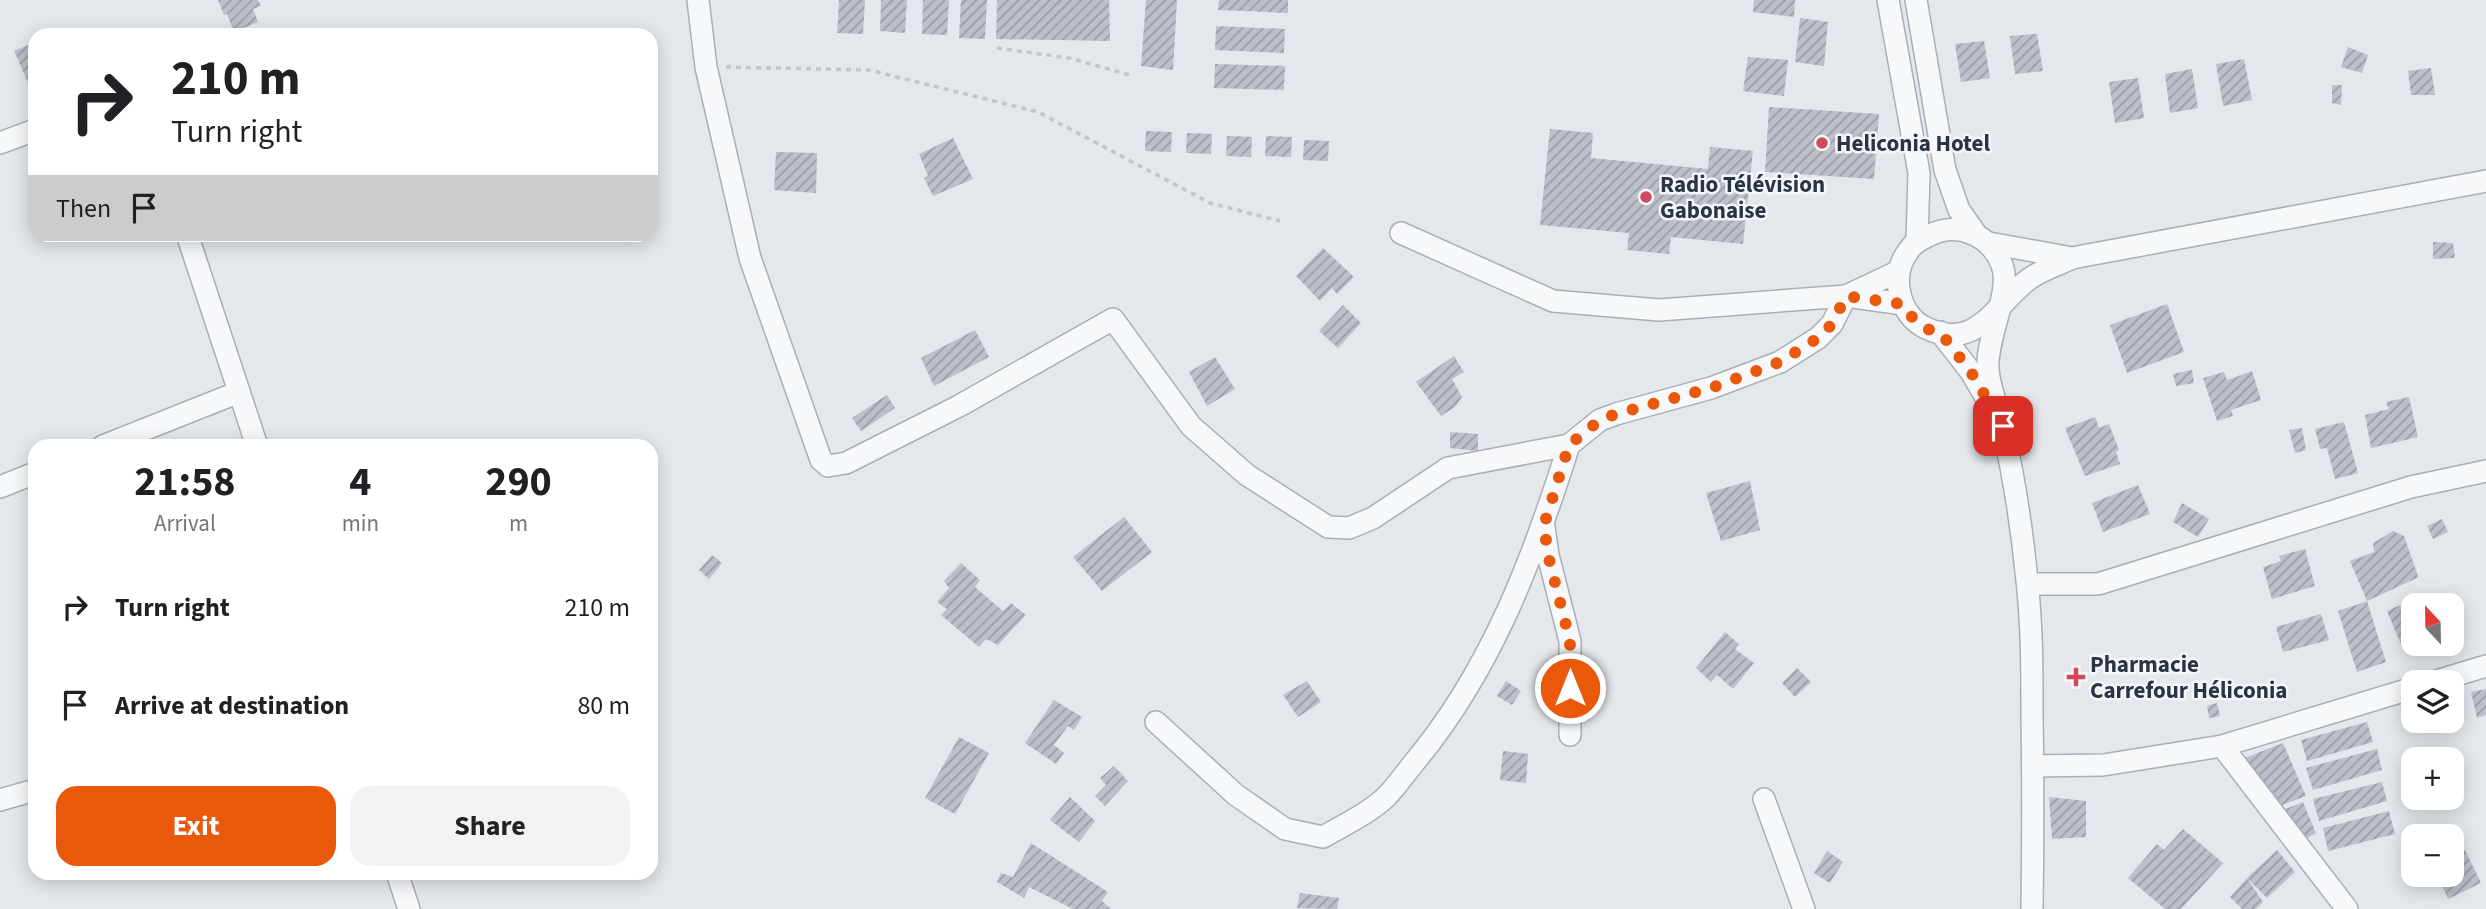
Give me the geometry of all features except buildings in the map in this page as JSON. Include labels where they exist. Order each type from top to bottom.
[{"type":"street","points":[[698,0],[706,67],[750,258],[821,460],[828,466],[846,463],[959,406],[1113,319],[1191,426],[1247,475],[1328,527],[1349,528],[1373,518],[1448,468],[1569,445],[1600,420],[1711,388],[1780,362],[1818,338],[1832,324],[1846,296],[1899,271]]},
{"type":"street","points":[[1888,0],[1919,173],[1917,241]]},
{"type":"street","points":[[1916,0],[1945,170],[1959,209],[2004,270],[2005,287],[1991,336],[1988,369],[2003,426],[2028,584],[2033,766],[2032,909]]},
{"type":"street","points":[[0,143],[28,133]]},
{"type":"street","points":[[2072,258],[1982,239],[1951,228],[1941,229],[1917,241],[1903,258],[1898,285],[1903,304],[1919,324],[1933,332],[1965,333],[1980,326],[2029,279],[2072,258],[2486,181]]},
{"type":"street","points":[[1401,233],[1553,301],[1659,310],[1846,296],[1903,304]]},
{"type":"street","points":[[190,242],[255,439]]},
{"type":"street","points":[[1940,332],[1971,372],[2003,426]]},
{"type":"street","points":[[121,439],[239,392]]},
{"type":"street","points":[[1156,722],[1236,795],[1284,829],[1323,837],[1385,798],[1432,741],[1476,677],[1544,525],[1569,445]]},
{"type":"street","points":[[2028,584],[2098,584],[2411,487],[2486,471]]},
{"type":"street","points":[[0,486],[28,476]]},
{"type":"street","points":[[1544,525],[1548,555],[1570,641],[1570,735]]},
{"type":"street","points":[[2464,673],[2486,666]]},
{"type":"street","points":[[2033,766],[2103,765],[2222,746],[2401,692]]},
{"type":"street","points":[[2222,746],[2347,909]]},
{"type":"street","points":[[0,800],[28,792]]},
{"type":"street","points":[[1764,799],[1804,909]]},
{"type":"street","points":[[399,880],[409,909]]},
{"type":"path","points":[[997,48],[1069,58],[1133,76]]},
{"type":"path","points":[[706,67],[869,70],[1038,112],[1210,203],[1280,221]]},
{"type":"place","name":"Heliconia Hotel","points":[[1822,143]]},
{"type":"place","name":"Radio Télévision Gabonaise","points":[[1646,197]]},
{"type":"place","name":"Pharmacie Carrefour Héliconia","points":[[2076,677]]},
{"type":"route","points":[[1570,688],[1570,641],[1548,555],[1544,525],[1569,445],[1600,420],[1711,388],[1780,362],[1818,338],[1832,324],[1846,296],[1903,304],[1919,324],[1933,332],[1940,332],[1971,372],[2003,426]]}]
